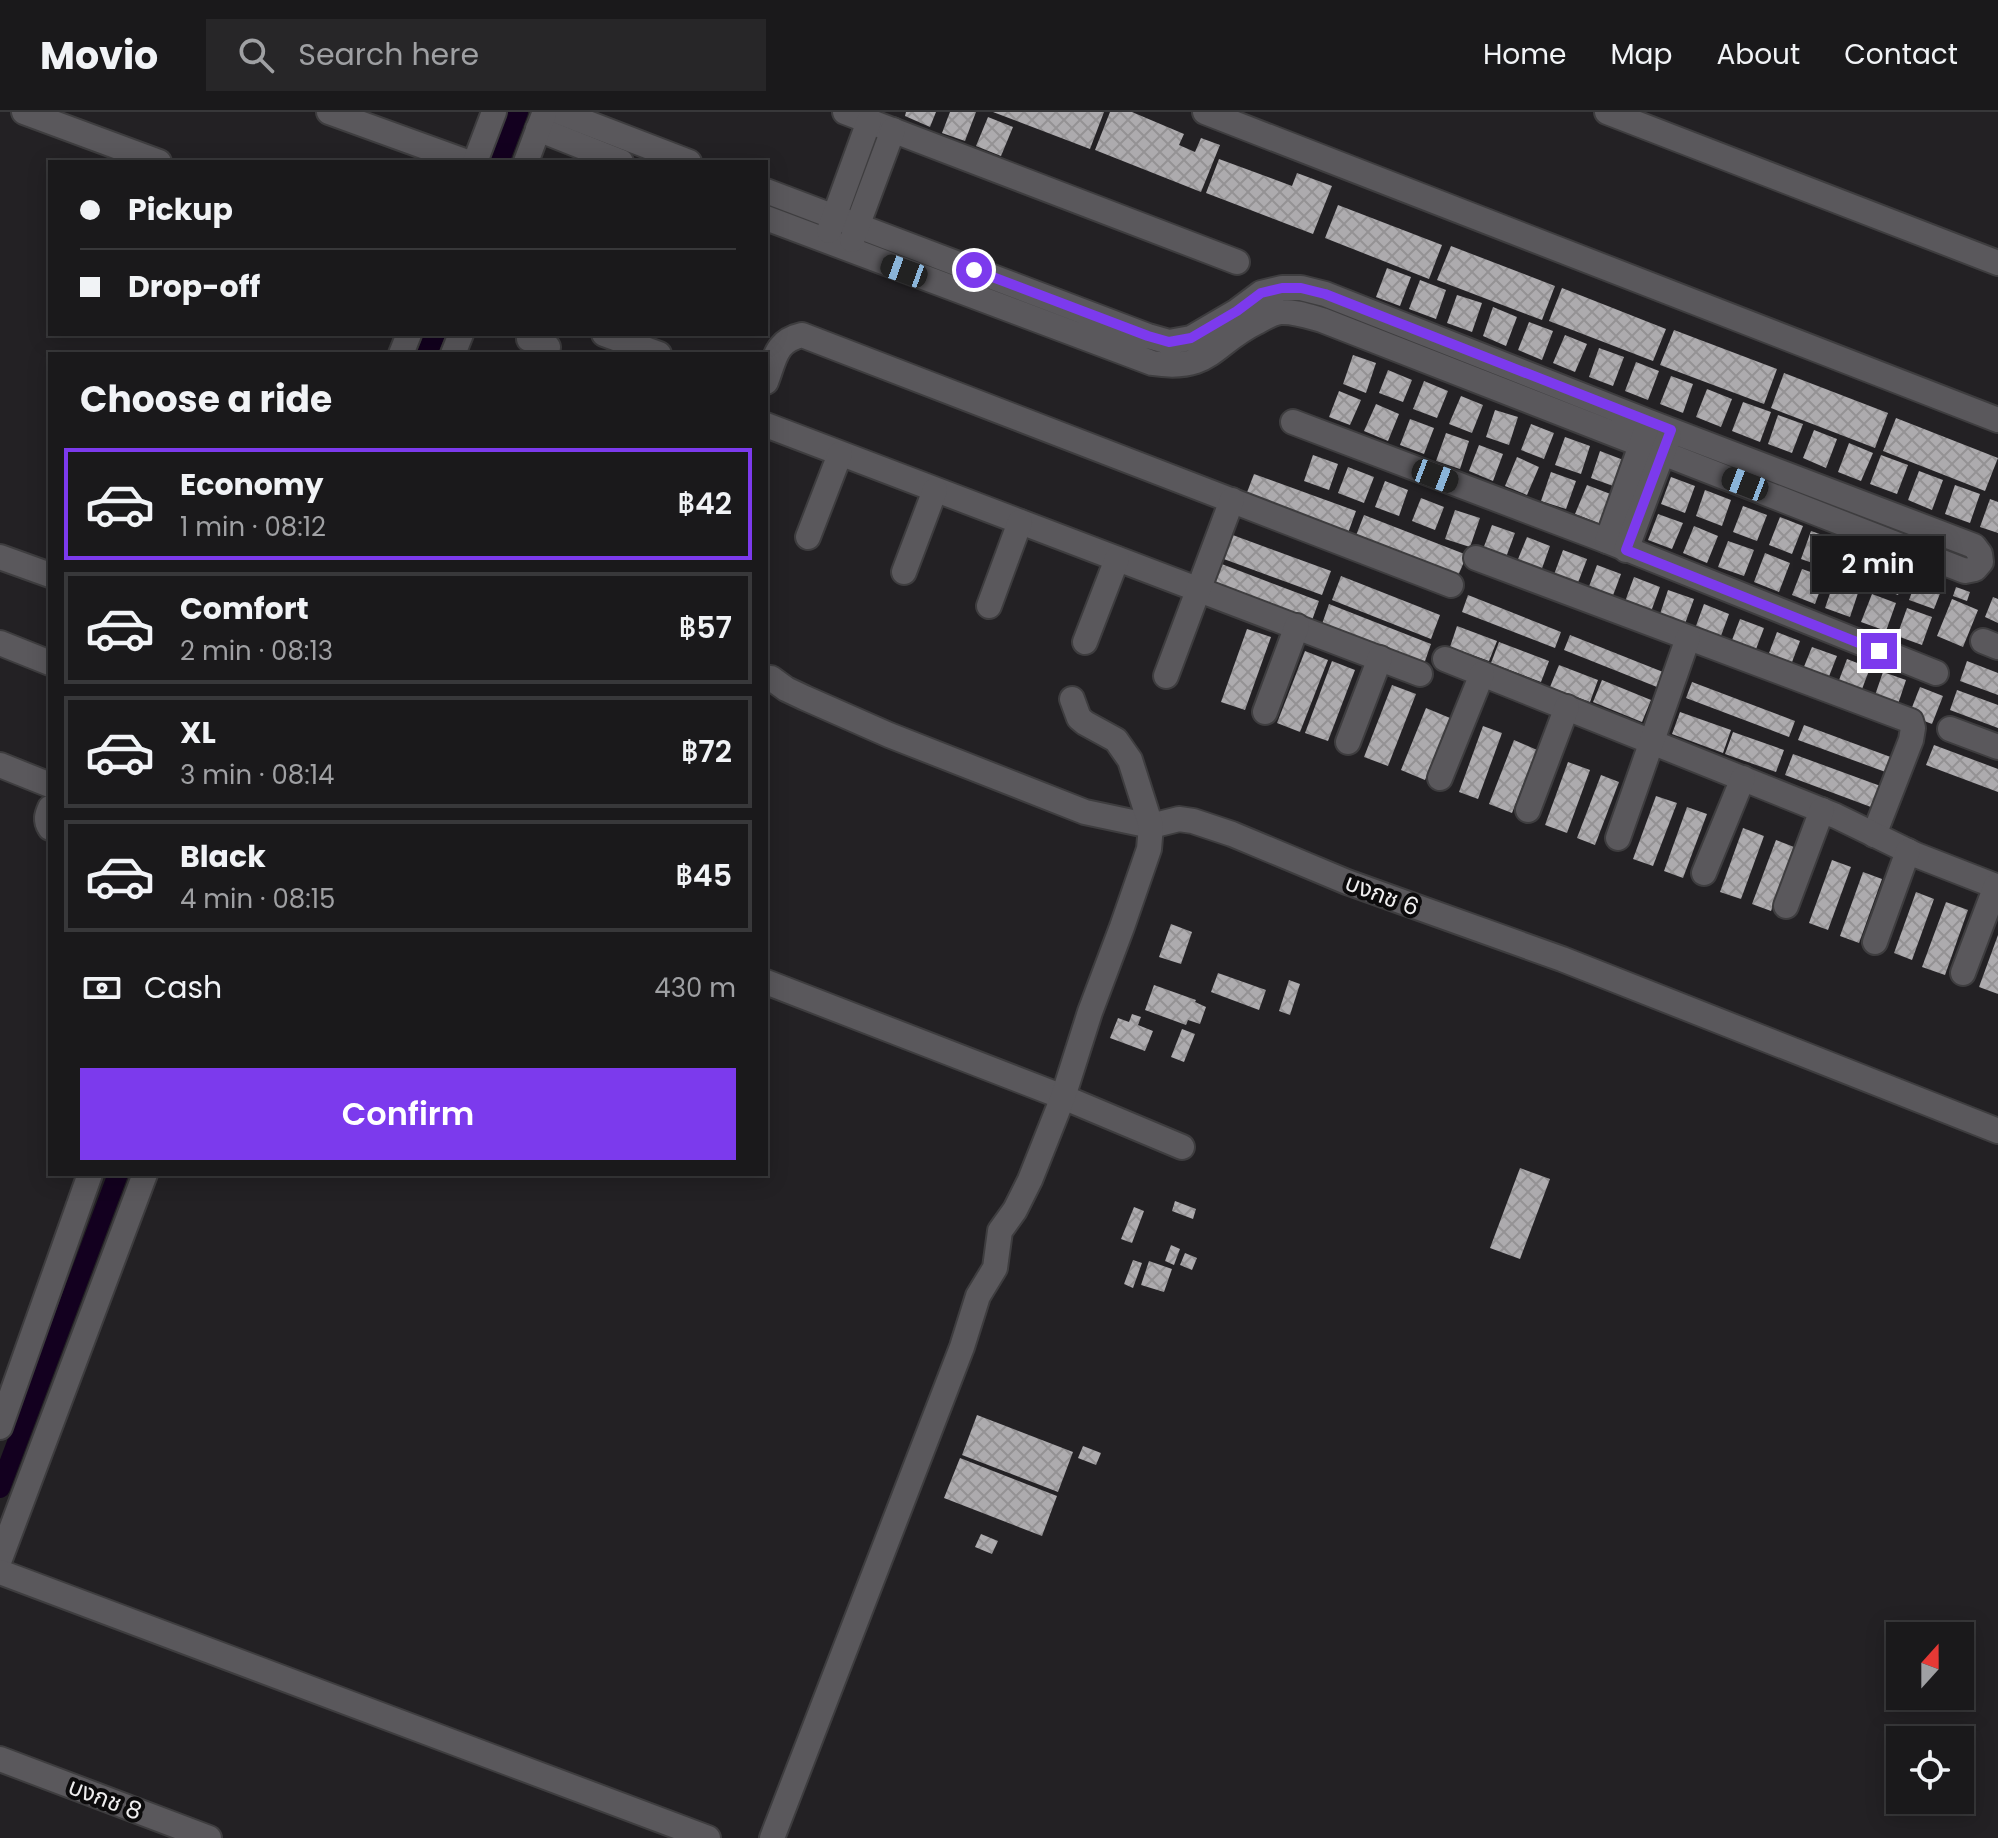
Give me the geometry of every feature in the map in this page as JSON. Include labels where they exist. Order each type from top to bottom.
[{"type":"street","points":[[24,112],[154,160]]},
{"type":"street","points":[[329,112],[461,160]]},
{"type":"street","points":[[476,160],[494,112]]},
{"type":"street","points":[[559,112],[618,152]]},
{"type":"street","points":[[845,112],[1237,262]]},
{"type":"street","points":[[1205,112],[1998,420]]},
{"type":"street","points":[[1607,112],[1996,262]]},
{"type":"street","points":[[527,160],[541,120],[618,152],[675,160]]},
{"type":"street","points":[[825,241],[869,121]]},
{"type":"street","points":[[849,251],[893,130]]},
{"type":"street","points":[[768,192],[1169,342],[1191,338],[1243,318]]},
{"type":"street","points":[[768,219],[1152,363],[1172,366],[1194,363],[1218,350],[1261,293],[1282,288],[1313,291],[1965,571],[1975,569],[1981,562],[1974,546],[1656,437]]},
{"type":"street","points":[[768,377],[785,340],[802,335],[1451,585]]},
{"type":"street","points":[[610,336],[654,352]]},
{"type":"street","points":[[1293,422],[1936,673]]},
{"type":"street","points":[[768,426],[1420,674]]},
{"type":"street","points":[[1616,546],[1656,437]]},
{"type":"street","points":[[808,537],[840,454]]},
{"type":"street","points":[[904,572],[935,490]]},
{"type":"street","points":[[1166,676],[1232,500]]},
{"type":"street","points":[[989,606],[1020,522]]},
{"type":"street","points":[[0,557],[48,574]]},
{"type":"street","points":[[1476,558],[1911,721],[1911,740],[1874,835]]},
{"type":"street","points":[[1085,642],[1117,559]]},
{"type":"street","points":[[1265,712],[1297,626]]},
{"type":"street","points":[[1618,838],[1688,638]]},
{"type":"street","points":[[0,643],[48,662]]},
{"type":"street","points":[[1348,742],[1380,658]]},
{"type":"street","points":[[1445,659],[1822,810],[1908,851],[1997,887],[1963,973]]},
{"type":"street","points":[[1440,778],[1482,674]]},
{"type":"street","name":"บงกช 6","points":[[768,678],[889,735],[1085,812],[1151,826],[1179,819],[1193,821],[1232,834],[1347,882],[1562,959],[1998,1131]]},
{"type":"street","points":[[772,1838],[962,1347],[978,1296],[995,1268],[1000,1231],[1030,1180],[1063,1097],[1149,849],[1151,826],[1136,777],[1123,748],[1116,740],[1079,718],[1072,699]]},
{"type":"street","points":[[1528,810],[1567,707]]},
{"type":"street","points":[[1950,729],[1998,747]]},
{"type":"street","points":[[0,765],[48,784]]},
{"type":"street","points":[[1704,873],[1743,778]]},
{"type":"street","points":[[1786,906],[1822,810]]},
{"type":"street","points":[[1875,942],[1908,851]]},
{"type":"street","points":[[768,983],[1063,1097],[1182,1147]]},
{"type":"street","points":[[0,1427],[89,1176]]},
{"type":"street","points":[[0,1559],[144,1176]]},
{"type":"street","points":[[0,1572],[708,1838]]},
{"type":"street","name":"บงกช 8","points":[[0,1759],[209,1838]]},
{"type":"building","points":[[906,112],[936,112],[930,127],[905,116]]},
{"type":"building","points":[[950,112],[976,112],[965,141],[942,133]]},
{"type":"building","points":[[993,112],[1104,112],[1090,149]]},
{"type":"building","points":[[1110,112],[1132,112],[1184,134],[1179,145],[1195,152],[1201,138],[1220,145],[1201,192],[1095,150]]},
{"type":"building","points":[[988,117],[1013,127],[1001,156],[976,146]]},
{"type":"building","points":[[1219,159],[1292,186],[1297,173],[1332,186],[1313,234],[1206,193]]},
{"type":"building","points":[[1338,205],[1442,245],[1429,279],[1325,238]]},
{"type":"building","points":[[1451,246],[1555,286],[1542,320],[1437,280]]},
{"type":"building","points":[[1387,268],[1411,277],[1400,306],[1376,297]]},
{"type":"building","points":[[1420,280],[1446,290],[1436,319],[1409,309]]},
{"type":"building","points":[[1562,288],[1666,329],[1653,361],[1549,321]]},
{"type":"building","points":[[1457,295],[1482,303],[1472,332],[1447,323]]},
{"type":"building","points":[[1493,307],[1517,317],[1506,346],[1483,336]]},
{"type":"building","points":[[1529,322],[1553,331],[1542,360],[1518,350]]},
{"type":"building","points":[[1674,330],[1777,369],[1764,404],[1660,365]]},
{"type":"building","points":[[1565,335],[1587,344],[1575,372],[1553,363]]},
{"type":"building","points":[[1599,348],[1624,357],[1613,386],[1589,377]]},
{"type":"building","points":[[1353,355],[1376,363],[1366,393],[1343,384]]},
{"type":"building","points":[[1636,362],[1659,371],[1648,400],[1625,391]]},
{"type":"building","points":[[1388,370],[1412,380],[1403,402],[1379,393]]},
{"type":"building","points":[[1784,373],[1888,413],[1875,448],[1771,408]]},
{"type":"building","points":[[1671,376],[1693,384],[1683,413],[1660,404]]},
{"type":"building","points":[[1424,381],[1448,391],[1437,418],[1413,409]]},
{"type":"building","points":[[1707,389],[1732,399],[1721,427],[1696,417]]},
{"type":"building","points":[[1339,391],[1361,400],[1350,425],[1329,417]]},
{"type":"building","points":[[1461,396],[1483,405],[1472,433],[1449,424]]},
{"type":"building","points":[[1743,402],[1771,412],[1760,442],[1732,431]]},
{"type":"building","points":[[1376,404],[1399,414],[1388,441],[1364,431]]},
{"type":"building","points":[[1495,410],[1518,417],[1509,445],[1486,437]]},
{"type":"building","points":[[1778,415],[1803,424],[1792,453],[1768,444]]},
{"type":"building","points":[[1896,418],[1998,458],[1985,491],[1883,451]]},
{"type":"building","points":[[1410,419],[1434,428],[1424,454],[1400,445]]},
{"type":"building","points":[[1531,424],[1554,433],[1544,459],[1521,450]]},
{"type":"building","points":[[1814,430],[1837,439],[1826,468],[1803,458]]},
{"type":"building","points":[[1446,433],[1469,441],[1460,469],[1436,461]]},
{"type":"building","points":[[1565,437],[1590,446],[1581,474],[1555,465]]},
{"type":"building","points":[[1849,443],[1873,453],[1861,481],[1838,472]]},
{"type":"building","points":[[1479,445],[1503,454],[1493,481],[1469,471]]},
{"type":"building","points":[[1600,451],[1626,461],[1616,487],[1591,478]]},
{"type":"building","points":[[1313,455],[1338,464],[1329,490],[1304,481]]},
{"type":"building","points":[[1881,455],[1908,465],[1897,494],[1870,484]]},
{"type":"building","points":[[1517,457],[1539,467],[1527,495],[1505,486]]},
{"type":"building","points":[[1348,467],[1374,477],[1364,503],[1338,493]]},
{"type":"building","points":[[1919,471],[1943,480],[1932,510],[1908,500]]},
{"type":"building","points":[[1551,472],[1576,481],[1566,509],[1541,501]]},
{"type":"building","points":[[1254,474],[1356,511],[1348,533],[1246,495]]},
{"type":"building","points":[[1671,477],[1695,486],[1685,513],[1661,504]]},
{"type":"building","points":[[1385,481],[1408,490],[1399,516],[1375,507]]},
{"type":"building","points":[[1587,485],[1613,495],[1601,524],[1575,514]]},
{"type":"building","points":[[1955,485],[1980,494],[1970,523],[1945,514]]},
{"type":"building","points":[[1705,490],[1731,500],[1722,526],[1696,516]]},
{"type":"building","points":[[1421,498],[1444,507],[1435,530],[1412,521]]},
{"type":"building","points":[[1990,499],[1998,502],[1998,533],[1980,527]]},
{"type":"building","points":[[1743,506],[1767,515],[1757,541],[1733,532]]},
{"type":"building","points":[[1455,510],[1480,518],[1470,547],[1445,539]]},
{"type":"building","points":[[1658,514],[1683,523],[1672,549],[1648,540]]},
{"type":"building","points":[[1364,515],[1467,555],[1457,578],[1355,538]]},
{"type":"building","points":[[1780,517],[1803,526],[1792,554],[1769,545]]},
{"type":"building","points":[[1492,525],[1515,533],[1505,560],[1482,552]]},
{"type":"building","points":[[1694,526],[1718,536],[1707,563],[1683,553]]},
{"type":"building","points":[[1811,531],[1837,540],[1827,568],[1801,559]]},
{"type":"building","points":[[1230,534],[1331,571],[1322,595],[1221,558]]},
{"type":"building","points":[[1527,537],[1550,546],[1540,574],[1516,564]]},
{"type":"building","points":[[1728,541],[1754,550],[1744,576],[1718,567]]},
{"type":"building","points":[[1849,545],[1874,554],[1864,581],[1839,572]]},
{"type":"building","points":[[1563,550],[1587,559],[1576,588],[1552,580]]},
{"type":"building","points":[[1765,553],[1790,563],[1779,592],[1754,582]]},
{"type":"building","points":[[1885,560],[1908,568],[1898,595],[1875,586]]},
{"type":"building","points":[[1219,563],[1319,601],[1311,623],[1211,584]]},
{"type":"building","points":[[1597,565],[1621,574],[1611,601],[1587,592]]},
{"type":"building","points":[[1802,569],[1825,577],[1815,604],[1792,595]]},
{"type":"building","points":[[1919,573],[1944,583],[1934,609],[1909,600]]},
{"type":"building","points":[[1341,576],[1440,615],[1431,639],[1332,600]]},
{"type":"building","points":[[1634,577],[1660,587],[1649,617],[1623,607]]},
{"type":"building","points":[[1834,582],[1859,590],[1850,617],[1825,608]]},
{"type":"building","points":[[1956,587],[1970,592],[1967,601],[1953,596]]},
{"type":"building","points":[[1668,590],[1694,599],[1683,629],[1658,620]]},
{"type":"building","points":[[1872,594],[1896,603],[1886,631],[1861,622]]},
{"type":"building","points":[[1468,595],[1561,632],[1555,648],[1462,612]]},
{"type":"building","points":[[1993,597],[1998,599],[1998,623],[1985,617]]},
{"type":"building","points":[[1952,599],[1978,610],[1963,647],[1937,636]]},
{"type":"building","points":[[1329,604],[1431,644],[1424,664],[1322,624]]},
{"type":"building","points":[[1704,604],[1729,614],[1718,644],[1693,634]]},
{"type":"building","points":[[1907,608],[1932,617],[1922,645],[1897,636]]},
{"type":"building","points":[[1740,619],[1764,628],[1753,657],[1729,648]]},
{"type":"building","points":[[1457,626],[1497,641],[1489,661],[1450,647]]},
{"type":"building","points":[[1247,629],[1271,637],[1245,710],[1221,702]]},
{"type":"building","points":[[1777,632],[1800,641],[1789,670],[1766,661]]},
{"type":"building","points":[[1570,635],[1663,672],[1657,687],[1564,650]]},
{"type":"building","points":[[1499,642],[1549,661],[1541,682],[1491,663]]},
{"type":"building","points":[[1812,647],[1837,656],[1826,684],[1801,674]]},
{"type":"building","points":[[1305,651],[1328,660],[1300,732],[1277,723]]},
{"type":"building","points":[[1847,659],[1870,668],[1859,697],[1836,688]]},
{"type":"building","points":[[1332,661],[1355,670],[1328,741],[1305,733]]},
{"type":"building","points":[[1967,661],[1998,673],[1998,695],[1960,681]]},
{"type":"building","points":[[1559,665],[1598,680],[1590,702],[1550,687]]},
{"type":"building","points":[[1883,672],[1906,680],[1896,710],[1873,701]]},
{"type":"building","points":[[1602,680],[1651,700],[1642,722],[1593,702]]},
{"type":"building","points":[[1692,682],[1795,721],[1789,737],[1686,698]]},
{"type":"building","points":[[1392,685],[1416,694],[1388,766],[1364,757]]},
{"type":"building","points":[[1920,687],[1943,696],[1932,724],[1909,715]]},
{"type":"building","points":[[1957,690],[1998,705],[1998,728],[1950,710]]},
{"type":"building","points":[[1426,708],[1450,718],[1425,780],[1401,770]]},
{"type":"building","points":[[1680,712],[1731,730],[1723,753],[1672,734]]},
{"type":"building","points":[[1804,725],[1896,759],[1891,774],[1798,740]]},
{"type":"building","points":[[1483,726],[1502,733],[1478,799],[1459,792]]},
{"type":"building","points":[[1733,732],[1784,750],[1776,772],[1725,754]]},
{"type":"building","points":[[1514,740],[1537,750],[1512,813],[1489,804]]},
{"type":"building","points":[[1934,745],[1998,769],[1998,792],[1926,765]]},
{"type":"building","points":[[1793,754],[1886,788],[1879,810],[1785,775]]},
{"type":"building","points":[[1568,762],[1590,770],[1567,833],[1545,825]]},
{"type":"building","points":[[1601,775],[1619,782],[1595,845],[1577,838]]},
{"type":"building","points":[[1656,796],[1677,803],[1653,866],[1633,859]]},
{"type":"building","points":[[1687,807],[1707,814],[1683,878],[1664,871]]},
{"type":"building","points":[[1743,828],[1764,836],[1741,899],[1720,892]]},
{"type":"building","points":[[1776,840],[1794,847],[1771,911],[1752,904]]},
{"type":"building","points":[[1832,860],[1851,867],[1828,930],[1809,923]]},
{"type":"building","points":[[1863,872],[1882,879],[1859,943],[1840,936]]},
{"type":"building","points":[[1916,892],[1934,899],[1912,960],[1894,953]]},
{"type":"building","points":[[1946,902],[1968,910],[1945,975],[1922,967]]},
{"type":"building","points":[[1171,924],[1192,932],[1181,964],[1159,957]]},
{"type":"building","points":[[1998,935],[1998,994],[1979,987]]},
{"type":"building","points":[[1218,973],[1266,990],[1259,1010],[1211,992]]},
{"type":"building","points":[[1289,980],[1300,984],[1290,1015],[1279,1011]]},
{"type":"building","points":[[1154,985],[1196,1000],[1206,1007],[1200,1024],[1188,1020],[1186,1025],[1145,1010]]},
{"type":"building","points":[[1132,1014],[1141,1017],[1138,1025],[1153,1031],[1145,1051],[1110,1038],[1118,1018],[1129,1022]]},
{"type":"building","points":[[1182,1029],[1195,1034],[1184,1062],[1171,1057]]},
{"type":"building","points":[[1520,1168],[1550,1179],[1520,1259],[1490,1248]]},
{"type":"building","points":[[1175,1201],[1196,1209],[1193,1219],[1172,1211]]},
{"type":"building","points":[[1134,1207],[1144,1211],[1132,1243],[1121,1239]]},
{"type":"building","points":[[1171,1245],[1180,1249],[1174,1265],[1165,1261]]},
{"type":"building","points":[[1185,1253],[1197,1258],[1192,1270],[1180,1265]]},
{"type":"building","points":[[1133,1260],[1142,1263],[1133,1288],[1124,1284]]},
{"type":"building","points":[[1149,1261],[1172,1269],[1164,1292],[1141,1285]]},
{"type":"building","points":[[977,1415],[1073,1452],[1058,1492],[962,1455]]},
{"type":"building","points":[[1083,1446],[1101,1453],[1096,1465],[1078,1458]]},
{"type":"building","points":[[960,1458],[1057,1496],[1042,1536],[944,1498]]},
{"type":"building","points":[[981,1534],[998,1541],[992,1554],[975,1547]]},
{"type":"waterway","points":[[500,160],[518,112]]},
{"type":"waterway","points":[[428,352],[434,336]]},
{"type":"waterway","points":[[0,1488],[117,1176]]},
{"type":"route","points":[[974,270],[1169,342],[1191,338],[1261,293],[1301,288],[1325,294],[1671,430],[1626,550],[1879,651]]}]
